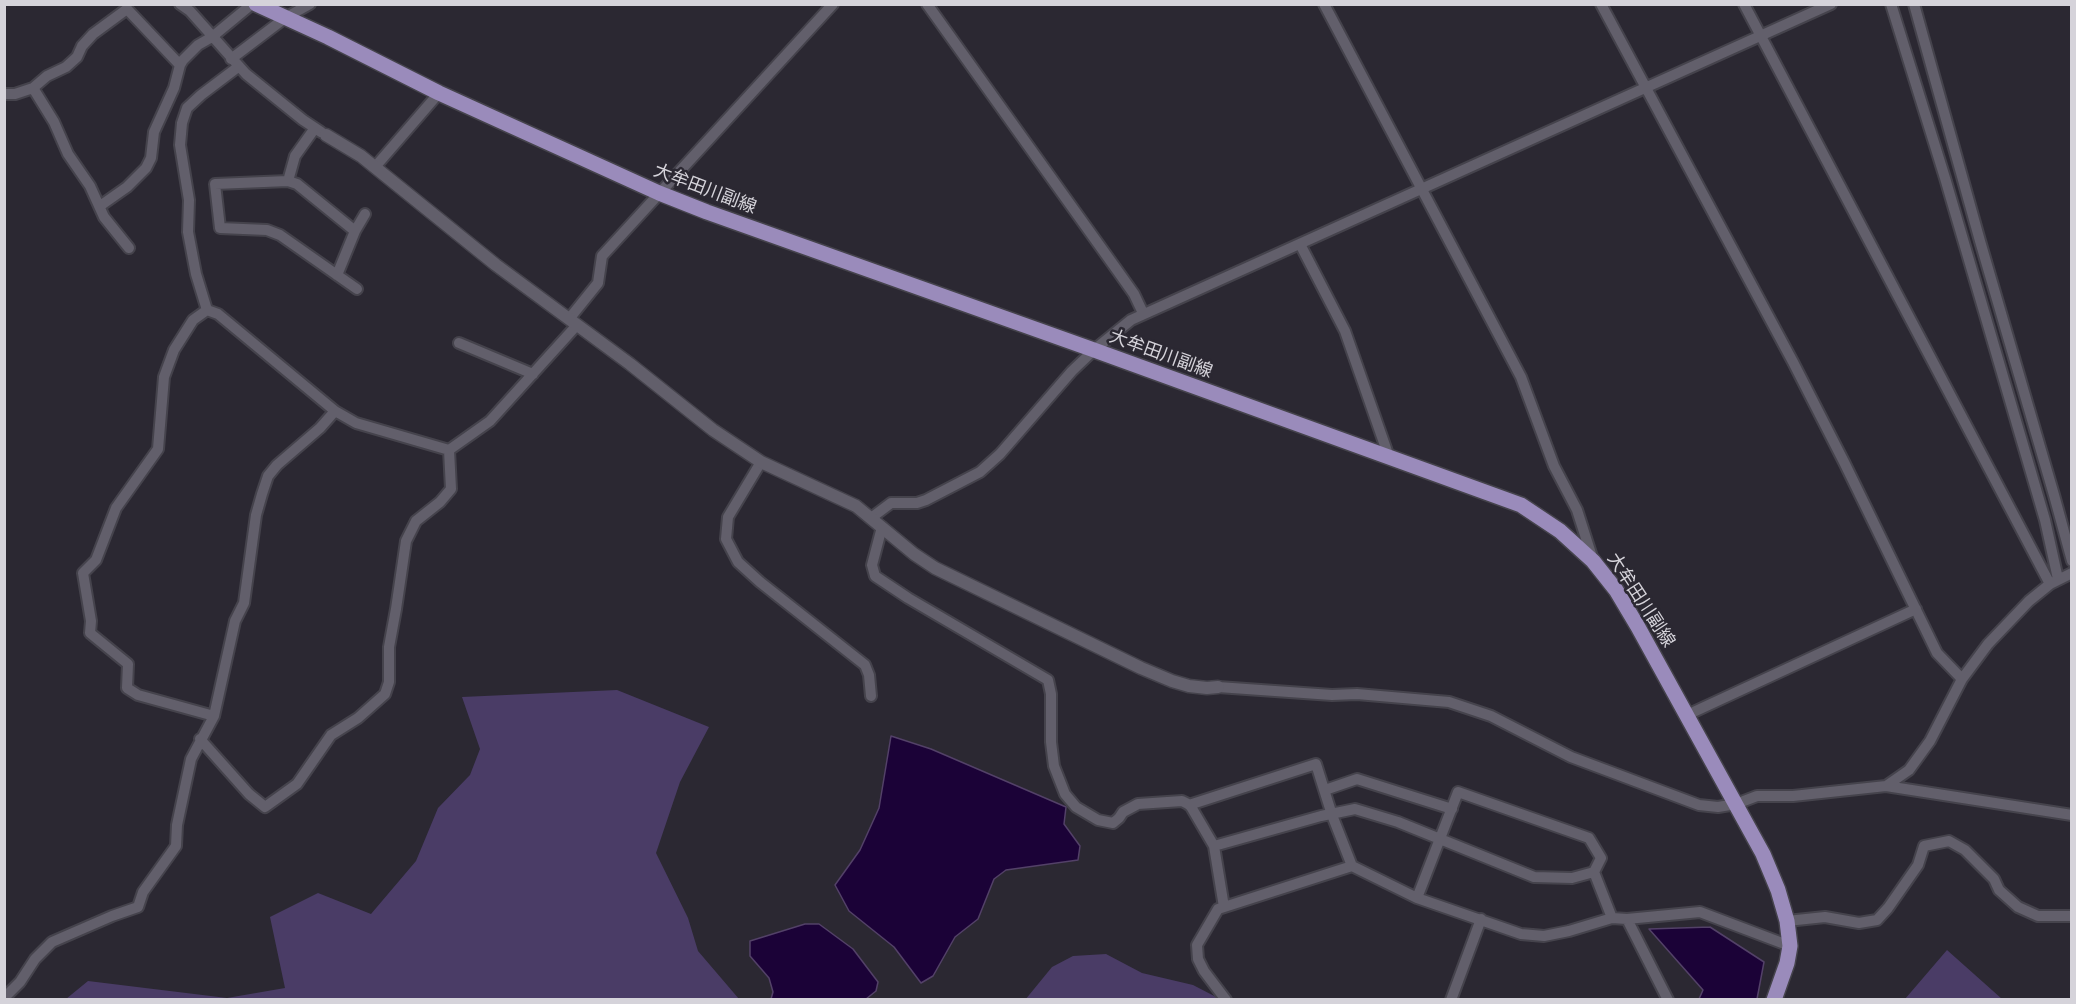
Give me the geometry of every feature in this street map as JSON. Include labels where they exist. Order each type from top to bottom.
[{"type":"main road","name":"大牟田川副線","points":[[255,5],[328,37],[439,93],[706,212],[1521,505],[1560,531],[1593,561],[1616,590],[1763,854],[1778,890],[1790,946],[1787,963],[1774,999]]},
{"type":"street","points":[[180,4],[190,11],[235,63],[289,109],[375,167],[496,265],[630,364],[713,430],[761,462],[856,506],[914,554],[935,567],[1141,668],[1188,686],[1332,695],[1357,694],[1449,702],[1491,716],[1571,757],[1699,805],[1718,807],[1736,804],[1757,796],[1793,796],[1886,786],[2072,815]]},
{"type":"street","points":[[207,310],[196,274],[188,232],[189,200],[180,145],[182,123],[187,108],[224,76],[282,17],[310,4]]},
{"type":"street","points":[[448,450],[490,420],[533,374],[573,322],[598,283],[602,256],[833,4]]},
{"type":"street","points":[[927,4],[1123,278],[1134,294],[1143,314]]},
{"type":"street","points":[[1324,4],[1521,377],[1554,466],[1577,510],[1593,561]]},
{"type":"street","points":[[1601,4],[1793,362],[1937,653],[1962,678]]},
{"type":"street","points":[[1744,4],[2054,581]]},
{"type":"street","points":[[871,518],[891,503],[917,503],[926,500],[980,472],[999,454],[1072,371],[1131,320],[1831,4]]},
{"type":"street","points":[[1891,4],[2045,520],[2054,581]]},
{"type":"street","points":[[1914,4],[2072,561]]},
{"type":"street","points":[[100,206],[138,177],[151,159],[154,132],[174,88],[180,65],[198,45],[255,5]]},
{"type":"street","points":[[4,94],[15,94],[33,88],[47,76],[66,67],[77,57],[82,46],[93,34],[127,9],[180,65]]},
{"type":"street","points":[[33,88],[54,122],[68,154],[90,186],[104,217],[129,248]]},
{"type":"street","points":[[375,167],[439,93]]},
{"type":"street","points":[[288,181],[295,156],[321,131]]},
{"type":"street","points":[[355,231],[297,184],[288,181],[215,184],[220,228],[267,230],[280,235],[357,289]]},
{"type":"street","points":[[337,275],[355,231],[365,214]]},
{"type":"street","points":[[1300,244],[1345,330],[1389,456]]},
{"type":"street","points":[[207,310],[218,314],[249,338],[335,411],[357,423],[448,450]]},
{"type":"street","points":[[207,310],[193,320],[180,340],[164,377],[158,449],[116,508],[96,560],[83,573],[92,621],[90,633],[128,664],[127,688],[138,695],[214,716]]},
{"type":"street","points":[[459,343],[533,374]]},
{"type":"street","points":[[4,998],[20,982],[35,959],[52,942],[111,916],[138,907],[143,892],[176,846],[177,825],[191,759],[214,716],[235,621],[244,603],[256,515],[268,476],[335,411]]},
{"type":"street","points":[[200,739],[249,794],[265,807],[297,784],[331,735],[358,718],[385,694],[389,682],[388,647],[406,540],[416,520],[440,502],[451,489],[448,450]]},
{"type":"street","points":[[761,462],[728,517],[726,539],[738,562],[760,582],[865,665],[869,675],[871,696]]},
{"type":"street","points":[[882,527],[872,565],[875,576],[908,598],[1048,680],[1051,694],[1051,742],[1054,766],[1065,794],[1076,807],[1098,820],[1113,823],[1124,812],[1138,804],[1182,801],[1190,805],[1214,846],[1224,907]]},
{"type":"street","points":[[1886,786],[1909,770],[1930,741],[1962,678],[2006,625],[2054,581],[2072,573]]},
{"type":"street","points":[[1687,715],[1916,609]]},
{"type":"street","points":[[1190,805],[1316,764],[1332,815],[1352,866],[1417,898],[1521,934],[1544,936],[1612,918],[1627,919],[1700,912],[1790,946]]},
{"type":"street","points":[[1325,790],[1357,780],[1452,809]]},
{"type":"street","points":[[1417,898],[1458,792],[1588,838],[1601,858],[1594,872],[1612,918]]},
{"type":"street","points":[[1214,846],[1320,816],[1355,809],[1398,822],[1534,877],[1572,878],[1594,872]]},
{"type":"street","points":[[1786,921],[1825,916],[1859,923],[1877,920],[1918,866],[1924,846],[1949,841],[1965,850],[1994,879],[1999,890],[2018,908],[2038,916],[2072,916]]},
{"type":"street","points":[[1226,999],[1204,971],[1198,958],[1197,945],[1218,909],[1352,866]]},
{"type":"street","points":[[1452,999],[1481,919]]},
{"type":"street","points":[[1627,919],[1668,999]]},
{"type":"shaded area","points":[[617,690],[709,727],[680,782],[656,853],[688,918],[698,951],[739,999],[66,999],[88,981],[227,998],[285,988],[270,917],[318,893],[371,914],[416,861],[438,808],[470,775],[480,749],[462,697]]},
{"type":"shaded area","points":[[891,736],[931,749],[1066,807],[1064,824],[1080,846],[1078,860],[1006,870],[994,879],[978,919],[955,937],[933,976],[921,983],[894,947],[849,911],[835,885],[860,850],[879,808]]},
{"type":"shaded area","points":[[805,924],[819,924],[853,949],[878,982],[876,991],[866,999],[771,999],[773,992],[769,978],[750,956],[750,941]]},
{"type":"shaded area","points":[[1710,927],[1764,962],[1757,999],[1699,999],[1703,990],[1649,929]]},
{"type":"shaded area","points":[[1947,950],[2002,999],[1905,999]]},
{"type":"shaded area","points":[[1106,954],[1142,973],[1193,985],[1220,999],[1025,1000],[1052,967],[1073,956]]}]
